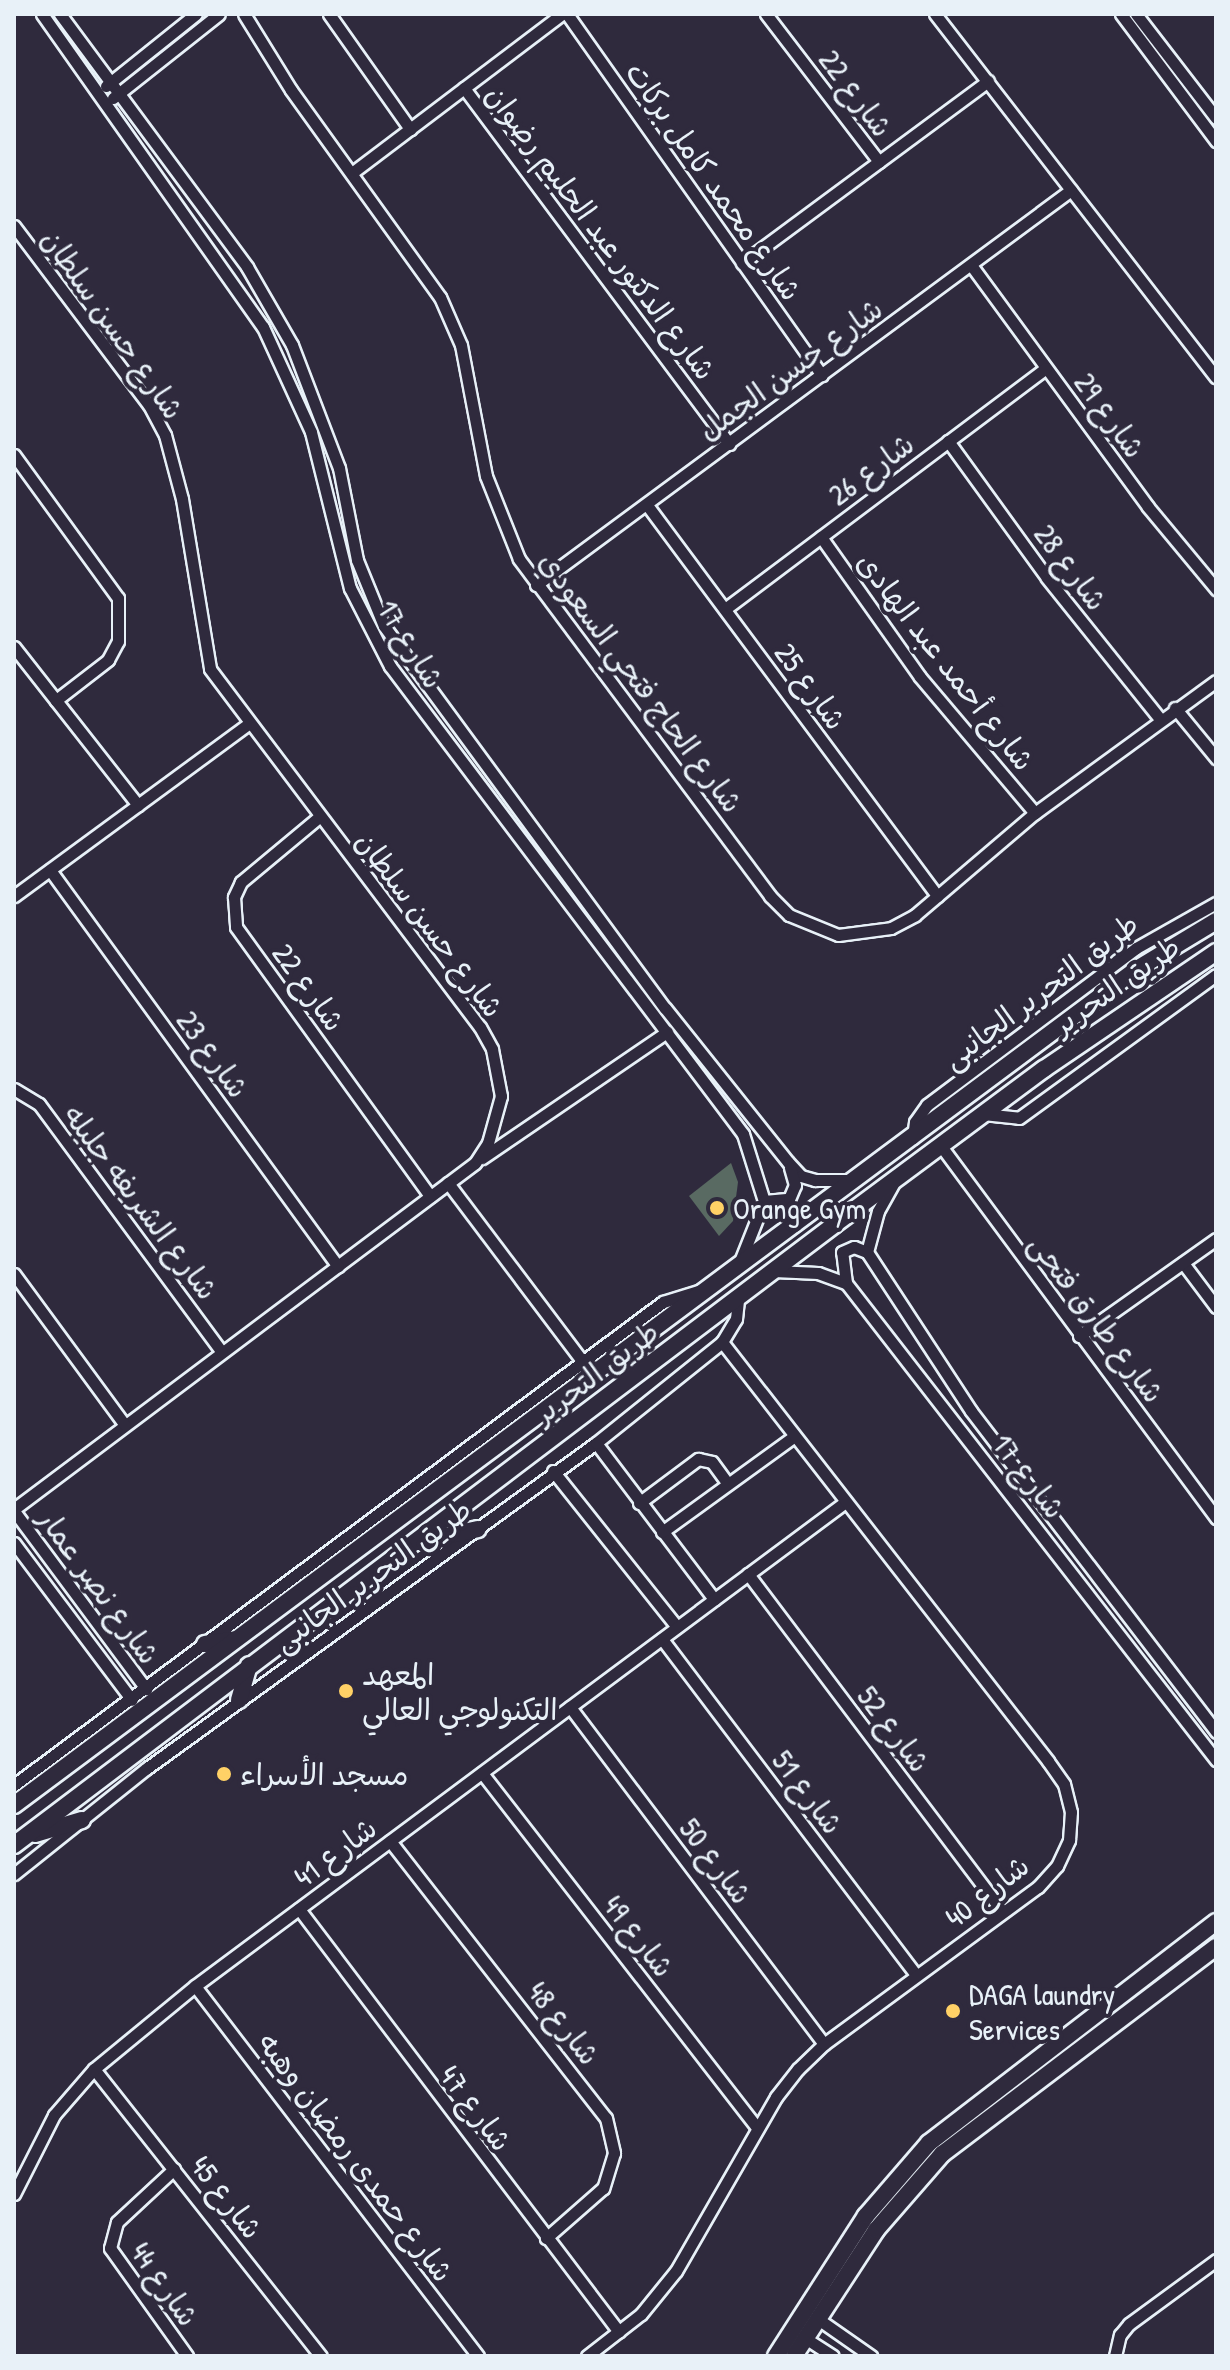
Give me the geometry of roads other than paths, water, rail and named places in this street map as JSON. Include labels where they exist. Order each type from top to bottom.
[{"type":"street","name":"شارع 17","points":[[42,14],[232,277],[290,378],[311,432],[350,588],[390,666],[743,1134],[764,1201]]},
{"type":"street","name":"شارع 17","points":[[60,14],[247,267],[292,345],[339,468],[357,560],[384,626],[665,1008],[788,1162],[801,1176],[815,1180],[857,1179]]},
{"type":"street","points":[[98,92],[196,14]]},
{"type":"street","points":[[106,104],[219,14]]},
{"type":"street","name":"شارع الحاج فتحي السعودي","points":[[244,14],[291,90],[353,172],[452,321],[486,476],[519,559],[789,915],[812,928],[865,935],[891,928],[937,896],[1035,813],[1216,681]]},
{"type":"street","points":[[329,14],[410,129]]},
{"type":"street","name":"شارع 22","points":[[766,14],[879,162]]},
{"type":"street","points":[[935,14],[1216,377]]},
{"type":"street","points":[[353,172],[557,16]]},
{"type":"street","name":"شارع محمد كامل بركات","points":[[557,16],[822,375]]},
{"type":"street","points":[[1133,17],[1216,118]]},
{"type":"street","points":[[1133,17],[1216,141]]},
{"type":"street","points":[[742,263],[988,81]]},
{"type":"street","name":"شارع الدكتور عبد الحليم رضوان","points":[[464,88],[729,444]]},
{"type":"street","name":"شارع حسن الجمل","points":[[536,585],[1071,190]]},
{"type":"street","name":"شارع حسن سلطان","points":[[14,226],[149,405],[165,435],[182,499],[205,655],[217,683],[492,1049],[501,1096],[488,1143],[475,1163],[14,1510]]},
{"type":"street","name":"شارع 29","points":[[971,265],[1216,589]]},
{"type":"street","name":"شارع 26","points":[[725,609],[1046,368]]},
{"type":"street","name":"شارع 28","points":[[948,441],[1047,578],[1160,719]]},
{"type":"street","points":[[14,455],[118,598],[120,630],[108,660],[56,700]]},
{"type":"street","name":"شارع 25","points":[[647,505],[937,896]]},
{"type":"street","name":"شارع أحمد عبد الهادى","points":[[821,537],[920,677],[1035,813]]},
{"type":"street","points":[[14,647],[138,805]]},
{"type":"street","points":[[1175,708],[1216,758]]},
{"type":"street","points":[[14,896],[248,724]]},
{"type":"street","name":"شارع 22","points":[[319,817],[241,882],[234,897],[236,927],[430,1196]]},
{"type":"street","name":"شارع 23","points":[[50,870],[338,1266]]},
{"type":"street","name":"طريق التحرير الجانبى","points":[[913,1138],[915,1122],[927,1105],[1136,948],[1216,903]]},
{"type":"street","name":"طريق التحرير","points":[[14,1805],[70,1754],[237,1639],[554,1404],[589,1368],[709,1289],[1159,953],[1216,921]]},
{"type":"street","name":"طريق التحرير","points":[[17,1840],[983,1114],[1078,1045],[1216,952]]},
{"type":"street","points":[[983,1114],[1019,1118],[1185,993],[1216,975]]},
{"type":"street","points":[[1066,1023],[1064,1036],[1078,1045]]},
{"type":"street","points":[[475,1163],[667,1032]]},
{"type":"street","points":[[1029,1053],[1039,1057],[1044,1069]]},
{"type":"street","name":"شارع الشريفه جليله","points":[[14,1089],[39,1104],[222,1352]]},
{"type":"street","name":"شارع طارق فتحى","points":[[941,1146],[1216,1518]]},
{"type":"street","points":[[734,1270],[750,1246],[764,1201],[783,1201],[793,1194],[788,1162]]},
{"type":"street","points":[[448,1183],[589,1368],[601,1389],[615,1392]]},
{"type":"street","points":[[774,1271],[818,1273],[846,1283],[842,1252],[854,1247],[867,1252],[878,1211],[893,1183]]},
{"type":"street","points":[[1079,1336],[1216,1239]]},
{"type":"street","name":"شارع 17","points":[[867,1252],[971,1411],[1216,1732]]},
{"type":"street","points":[[1183,1263],[1216,1307]]},
{"type":"street","points":[[14,1274],[125,1425]]},
{"type":"street","name":"شارع 17","points":[[846,1283],[1216,1760]]},
{"type":"street","name":"طريق التحرير الجانبى","points":[[14,1874],[239,1700],[596,1443],[722,1342],[736,1319],[738,1301]]},
{"type":"street","name":"شارع 40","points":[[587,2356],[619,2332],[676,2271],[783,2087],[824,2044],[1003,1912],[1057,1866],[1070,1826],[1064,1784],[722,1342]]},
{"type":"street","name":"طريق التحرير الجانبى","points":[[14,1785],[70,1754],[132,1700],[205,1644],[441,1470],[589,1368]]},
{"type":"street","points":[[554,1404],[565,1407],[576,1421]]},
{"type":"street","points":[[662,1532],[793,1437]]},
{"type":"street","points":[[596,1443],[714,1599]]},
{"type":"street","points":[[639,1503],[698,1459],[712,1462],[728,1484]]},
{"type":"street","points":[[428,1498],[441,1470]]},
{"type":"street","points":[[553,1471],[677,1627]]},
{"type":"street","name":"شارع 41","points":[[14,2194],[54,2115],[94,2069],[195,1986],[844,1503]]},
{"type":"street","name":"شارع نصر عمار","points":[[14,1510],[146,1689]]},
{"type":"street","points":[[413,1543],[478,1529]]},
{"type":"street","name":"شارع نصر عمار","points":[[14,1543],[132,1700]]},
{"type":"street","name":"شارع 52","points":[[748,1574],[1003,1912]]},
{"type":"street","points":[[205,1644],[237,1639]]},
{"type":"street","name":"شارع 51","points":[[662,1639],[916,1975]]},
{"type":"street","points":[[239,1700],[249,1665]]},
{"type":"street","name":"شارع 50","points":[[570,1707],[824,2044]]},
{"type":"street","name":"شارع 49","points":[[482,1773],[757,2128]]},
{"type":"street","points":[[17,1840],[82,1820]]},
{"type":"street","name":"شارع 48","points":[[390,1841],[606,2118],[614,2153],[603,2188],[546,2238]]},
{"type":"street","name":"شارع 47","points":[[299,1909],[619,2332]]},
{"type":"street","points":[[776,2356],[899,2174],[937,2136],[1050,2057],[1216,1922]]},
{"type":"street","points":[[1050,2057],[1216,1947]]},
{"type":"street","name":"شارع حمدى رمضان وهبه","points":[[195,1986],[478,2356]]},
{"type":"street","name":"شارع 45","points":[[94,2069],[321,2356]]},
{"type":"street","points":[[794,2356],[876,2230],[918,2178],[1022,2078]]},
{"type":"street","name":"شارع 44","points":[[174,2169],[117,2222],[110,2248],[187,2356]]},
{"type":"street","points":[[1115,2356],[1120,2335],[1129,2324],[1216,2260]]},
{"type":"street","points":[[818,2319],[871,2356]]},
{"type":"street","points":[[805,2338],[833,2356]]},
{"type":"place","name":"Orange Gym","points":[[717,1208]]},
{"type":"place","name":"المعهد التكنولوجي العالي","points":[[346,1691]]},
{"type":"place","name":"مسجد الأسراء","points":[[224,1774]]},
{"type":"place","name":"DAGA laundry Services","points":[[953,2011]]}]
